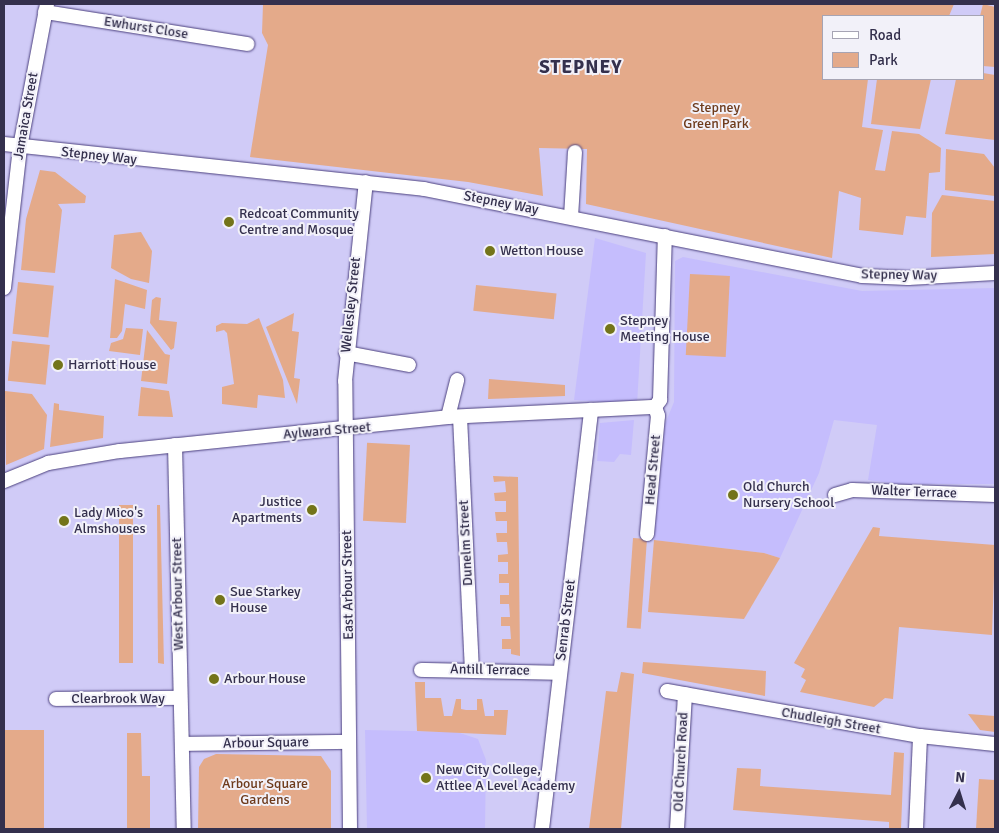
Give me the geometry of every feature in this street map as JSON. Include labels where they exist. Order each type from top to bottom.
[{"type":"street","name":"Ewhurst Close","points":[[46,8],[247,44]]},
{"type":"street","name":"Jamaica Street","points":[[4,288],[20,146],[46,8]]},
{"type":"street","name":"Stepney Way","points":[[4,144],[366,182],[487,199],[862,276],[908,278],[995,274]]},
{"type":"street","points":[[571,217],[575,152]]},
{"type":"street","name":"Wellesley Street","points":[[346,429],[346,353],[366,182]]},
{"type":"street","name":"Head Street","points":[[647,534],[658,416],[655,407],[660,400],[665,236]]},
{"type":"street","points":[[346,353],[409,365]]},
{"type":"street","name":"Dunelm Street","points":[[457,380],[454,417],[472,669]]},
{"type":"street","name":"Aylward Street","points":[[4,481],[48,463],[175,445],[454,417],[655,407]]},
{"type":"street","name":"Senrab Street","points":[[542,829],[590,410]]},
{"type":"street","name":"East Arbour Street","points":[[346,429],[349,742]]},
{"type":"street","name":"West Arbour Street","points":[[175,445],[182,744]]},
{"type":"street","name":"Walter Terrace","points":[[835,495],[852,490],[995,495]]},
{"type":"street","name":"Antill Terrace","points":[[421,670],[472,669],[560,673]]},
{"type":"street","name":"Chudleigh Street","points":[[667,691],[920,736],[995,744]]},
{"type":"street","name":"Old Church Road","points":[[677,829],[685,694]]},
{"type":"street","name":"Clearbrook Way","points":[[56,699],[180,698]]},
{"type":"street","points":[[916,829],[920,736]]},
{"type":"street","points":[[349,742],[350,829]]},
{"type":"street","name":"Arbour Square","points":[[182,744],[349,742]]},
{"type":"street","points":[[182,744],[184,829]]},
{"type":"shaded area","points":[[595,238],[646,253],[637,404],[574,400]]},
{"type":"shaded area","points":[[683,257],[862,291],[995,288],[995,484],[900,484],[868,480],[877,425],[834,420],[819,473],[780,558],[764,553],[654,540],[665,424],[674,402],[675,261]]},
{"type":"shaded area","points":[[634,420],[631,455],[620,454],[614,462],[597,461],[600,423]]},
{"type":"shaded area","name":"New City College, Attlee A Level Academy","points":[[365,730],[457,732],[478,739],[486,760],[485,829],[367,829]]},
{"type":"green space","name":"Stepney Green Park","points":[[263,4],[954,4],[949,15],[822,15],[822,80],[868,80],[862,127],[883,130],[875,170],[885,171],[892,131],[919,134],[941,148],[940,172],[929,173],[926,218],[906,216],[903,235],[859,230],[861,198],[839,191],[832,258],[586,204],[587,149],[539,148],[543,196],[468,182],[250,157],[268,45],[262,33]]},
{"type":"green space","points":[[983,4],[995,7],[995,67],[984,66],[984,15],[980,15]]},
{"type":"green space","points":[[984,73],[995,75],[995,140],[945,134],[956,80],[984,80]]},
{"type":"green space","points":[[877,80],[931,80],[920,129],[871,124]]},
{"type":"green space","points":[[946,149],[984,154],[995,168],[995,196],[945,190]]},
{"type":"green space","points":[[40,170],[55,172],[86,196],[85,203],[58,204],[62,210],[55,273],[21,270],[26,219]]},
{"type":"green space","points":[[942,195],[995,201],[995,254],[931,257],[932,213]]},
{"type":"green space","points":[[141,232],[152,251],[149,283],[131,279],[111,268],[114,235]]},
{"type":"green space","points":[[690,274],[730,276],[726,357],[686,355]]},
{"type":"green space","points":[[115,279],[147,290],[145,309],[125,304],[122,331],[117,338],[110,338]]},
{"type":"green space","points":[[18,282],[54,286],[48,337],[13,334]]},
{"type":"green space","points":[[476,285],[557,293],[554,319],[473,311]]},
{"type":"green space","points":[[156,297],[161,298],[159,320],[177,322],[174,348],[171,350],[150,323],[152,300]]},
{"type":"green space","points":[[294,313],[292,331],[299,332],[294,378],[300,379],[297,404],[266,327]]},
{"type":"green space","points":[[259,318],[283,380],[285,398],[258,395],[257,408],[222,404],[222,387],[234,384],[227,333],[224,330],[216,332],[216,326],[222,323],[247,324]]},
{"type":"green space","points":[[126,328],[143,329],[140,355],[109,351],[111,343],[123,339]]},
{"type":"green space","points":[[147,330],[165,354],[170,355],[167,384],[141,381]]},
{"type":"green space","points":[[12,341],[50,345],[46,385],[8,381]]},
{"type":"green space","points":[[489,379],[565,385],[565,396],[488,399]]},
{"type":"green space","points":[[141,387],[169,391],[173,417],[138,416]]},
{"type":"green space","points":[[5,391],[32,394],[47,415],[44,449],[6,465]]},
{"type":"green space","points":[[54,403],[59,404],[59,410],[104,416],[103,438],[50,447]]},
{"type":"green space","points":[[367,443],[410,445],[406,523],[363,521]]},
{"type":"green space","points":[[493,476],[518,477],[520,656],[511,654],[511,649],[502,649],[502,639],[511,639],[510,626],[501,626],[501,617],[510,617],[509,604],[500,604],[500,595],[509,595],[509,583],[499,583],[499,574],[508,574],[508,562],[498,562],[498,555],[508,554],[507,542],[497,542],[496,533],[507,533],[507,521],[496,521],[495,512],[506,512],[506,501],[495,501],[494,493],[506,492],[505,481],[494,482]]},
{"type":"green space","points":[[119,505],[133,505],[133,663],[119,663]]},
{"type":"green space","points":[[157,505],[160,505],[164,664],[158,663]]},
{"type":"green space","points":[[873,527],[880,528],[879,536],[995,545],[992,635],[899,627],[893,699],[885,698],[874,707],[800,692],[806,680],[801,677],[805,669],[794,663]]},
{"type":"green space","points":[[633,538],[647,539],[641,629],[627,628]]},
{"type":"green space","points":[[654,540],[764,553],[780,558],[744,619],[648,612]]},
{"type":"green space","points":[[643,662],[766,671],[765,696],[642,673]]},
{"type":"green space","points":[[621,672],[634,674],[621,829],[589,829],[606,691],[617,692]]},
{"type":"green space","points":[[415,682],[425,682],[425,698],[441,698],[444,716],[452,716],[456,699],[461,699],[461,709],[477,710],[477,699],[482,699],[485,716],[494,716],[494,710],[508,710],[506,735],[417,731]]},
{"type":"green space","points":[[968,714],[995,716],[995,732],[980,730]]},
{"type":"green space","points":[[4,730],[44,730],[44,829],[4,829]]},
{"type":"green space","points":[[127,733],[141,733],[142,776],[150,776],[150,829],[127,829]]},
{"type":"green space","points":[[894,752],[904,753],[901,829],[889,829],[889,822],[733,810],[737,768],[761,769],[760,786],[891,795]]},
{"type":"green space","name":"Arbour Square Gardens","points":[[216,754],[321,756],[331,771],[331,829],[198,829],[199,767],[204,759]]},
{"type":"green space","points":[[979,779],[995,780],[995,829],[976,829]]},
{"type":"place","name":"Redcoat Community Centre and Mosque","points":[[229,222]]},
{"type":"place","name":"Wetton House","points":[[490,251]]},
{"type":"place","name":"Stepney Meeting House","points":[[610,329]]},
{"type":"place","name":"Harriott House","points":[[58,365]]},
{"type":"place","name":"Old Church Nursery School","points":[[733,495]]},
{"type":"place","name":"Justice Apartments","points":[[312,510]]},
{"type":"place","name":"Lady Mico's Almshouses","points":[[64,521]]},
{"type":"place","name":"Sue Starkey House","points":[[220,600]]},
{"type":"place","name":"Arbour House","points":[[214,679]]},
{"type":"place","name":"New City College, Attlee A Level Academy","points":[[426,778]]},
{"type":"district","name":"STEPNEY","points":[[581,68]]}]
